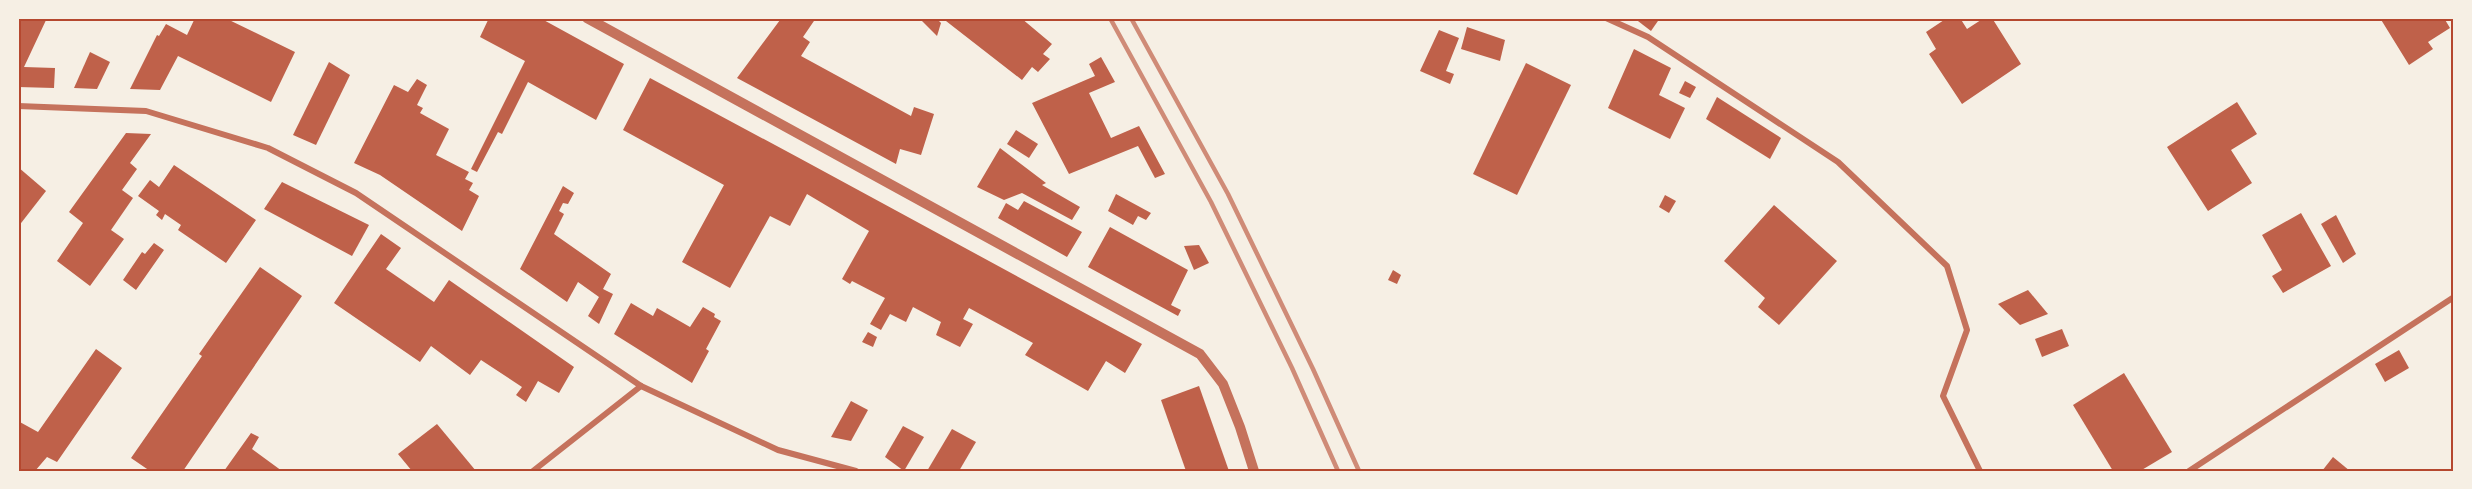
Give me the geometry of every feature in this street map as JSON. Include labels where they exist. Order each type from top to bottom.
[{"type":"street","points":[[587,18],[1200,354],[1223,384],[1240,426],[1254,471]]},
{"type":"street","points":[[1606,18],[1648,37],[1838,162],[1947,266],[1967,330],[1943,396],[1980,471]]},
{"type":"street","points":[[18,106],[146,111],[268,148],[356,193],[640,386],[778,450],[856,471]]},
{"type":"street","points":[[2189,471],[2454,297]]},
{"type":"street","points":[[533,471],[640,386]]},
{"type":"building","points":[[18,18],[47,18],[24,67],[55,68],[54,88],[18,87]]},
{"type":"building","points":[[195,18],[225,18],[295,52],[271,102],[178,56],[160,90],[130,89],[157,35],[159,36],[166,24],[187,35]]},
{"type":"building","points":[[489,18],[540,18],[624,64],[596,120],[528,82],[502,134],[498,132],[477,172],[471,169],[525,61],[480,37]]},
{"type":"building","points":[[777,18],[816,18],[803,37],[810,42],[801,56],[911,116],[914,107],[934,114],[921,155],[900,149],[896,164],[737,78],[780,20]]},
{"type":"building","points":[[919,18],[936,18],[941,23],[937,36]]},
{"type":"building","points":[[951,18],[1021,18],[1052,44],[1043,54],[1050,59],[1038,72],[1032,67],[1022,80],[946,21]]},
{"type":"building","points":[[1634,18],[1660,18],[1651,31]]},
{"type":"building","points":[[1947,18],[1960,18],[1967,29],[1984,18],[1992,18],[2021,64],[1962,104],[1929,54],[1936,49],[1926,32]]},
{"type":"building","points":[[2380,18],[2444,18],[2450,28],[2428,42],[2433,49],[2409,65]]},
{"type":"building","points":[[1467,27],[1505,40],[1500,61],[1461,49]]},
{"type":"building","points":[[1439,30],[1459,38],[1446,71],[1454,74],[1450,84],[1420,71]]},
{"type":"building","points":[[1634,49],[1671,68],[1659,95],[1685,108],[1670,139],[1608,108]]},
{"type":"building","points":[[90,52],[110,62],[97,89],[74,88]]},
{"type":"building","points":[[1101,57],[1115,82],[1089,93],[1111,138],[1139,126],[1165,174],[1155,178],[1138,146],[1069,174],[1032,103],[1095,76],[1089,64]]},
{"type":"building","points":[[329,62],[350,75],[316,145],[293,135]]},
{"type":"building","points":[[1526,63],[1571,85],[1517,195],[1473,174]]},
{"type":"building","points":[[650,78],[1142,344],[1125,373],[1106,361],[1088,391],[1025,355],[1033,343],[969,308],[963,319],[973,324],[960,347],[936,335],[941,322],[913,307],[906,322],[890,314],[881,330],[870,324],[885,298],[852,281],[850,284],[842,279],[869,231],[807,194],[790,226],[770,216],[730,288],[682,262],[724,185],[623,130]]},
{"type":"building","points":[[417,79],[427,85],[417,105],[423,108],[420,113],[449,129],[436,155],[469,172],[465,179],[473,183],[469,190],[479,196],[462,231],[380,175],[354,163],[394,85],[408,92]]},
{"type":"building","points":[[1685,81],[1696,87],[1690,98],[1679,93]]},
{"type":"building","points":[[1717,97],[1781,138],[1770,159],[1706,119]]},
{"type":"building","points":[[2237,102],[2257,134],[2231,150],[2252,183],[2208,211],[2167,147]]},
{"type":"building","points":[[1016,130],[1038,144],[1029,158],[1007,144]]},
{"type":"building","points":[[126,133],[151,134],[130,163],[137,169],[122,190],[133,198],[111,230],[124,239],[90,286],[57,261],[83,223],[69,212]]},
{"type":"building","points":[[1000,148],[1046,183],[1042,185],[1080,207],[1072,220],[1022,193],[1004,200],[977,187]]},
{"type":"building","points":[[174,165],[256,220],[226,263],[178,230],[181,225],[165,214],[162,220],[156,215],[159,211],[138,196],[150,180],[159,187]]},
{"type":"building","points":[[18,167],[46,191],[18,227]]},
{"type":"building","points":[[282,182],[369,225],[352,256],[264,209]]},
{"type":"building","points":[[563,186],[574,193],[568,204],[563,203],[559,211],[564,214],[554,234],[611,274],[603,289],[613,294],[599,324],[588,316],[599,297],[578,282],[567,302],[520,269]]},
{"type":"building","points":[[1116,194],[1151,213],[1146,220],[1138,216],[1133,225],[1108,211]]},
{"type":"building","points":[[1665,195],[1676,201],[1669,213],[1659,207]]},
{"type":"building","points":[[1024,201],[1082,232],[1067,257],[998,218],[1006,203],[1018,210]]},
{"type":"building","points":[[1774,205],[1837,261],[1779,325],[1758,307],[1765,298],[1724,261]]},
{"type":"building","points":[[2301,213],[2331,266],[2283,293],[2272,276],[2282,270],[2262,235]]},
{"type":"building","points":[[2336,215],[2356,254],[2343,263],[2321,224]]},
{"type":"building","points":[[1110,227],[1188,270],[1171,305],[1181,310],[1178,316],[1088,267]]},
{"type":"building","points":[[381,234],[401,248],[386,269],[434,302],[449,280],[574,367],[559,393],[538,381],[526,402],[516,395],[522,387],[481,360],[470,375],[431,346],[420,362],[334,303]]},
{"type":"building","points":[[154,243],[164,250],[136,290],[123,280],[142,252],[145,254]]},
{"type":"building","points":[[1199,245],[1209,263],[1194,270],[1184,246]]},
{"type":"building","points":[[260,267],[302,296],[183,471],[150,471],[131,458],[202,356],[199,354]]},
{"type":"building","points":[[1393,270],[1401,275],[1397,284],[1388,280]]},
{"type":"building","points":[[2028,290],[2048,314],[2020,325],[1998,304]]},
{"type":"building","points":[[631,303],[653,316],[657,308],[690,327],[703,307],[715,314],[714,317],[721,321],[706,349],[709,351],[692,383],[614,334]]},
{"type":"building","points":[[2062,329],[2069,346],[2042,357],[2035,339]]},
{"type":"building","points":[[868,332],[877,337],[873,347],[862,342]]},
{"type":"building","points":[[96,349],[122,368],[57,462],[47,457],[35,471],[18,471],[18,421],[38,432]]},
{"type":"building","points":[[2399,350],[2409,368],[2385,382],[2375,364]]},
{"type":"building","points":[[2124,373],[2172,452],[2140,471],[2113,471],[2073,405]]},
{"type":"building","points":[[1199,386],[1229,471],[1186,471],[1161,400]]},
{"type":"building","points":[[851,401],[868,410],[851,441],[831,437]]},
{"type":"building","points":[[437,424],[476,471],[412,471],[398,454]]},
{"type":"building","points":[[903,426],[924,437],[904,471],[885,457]]},
{"type":"building","points":[[952,429],[976,442],[959,471],[927,471]]},
{"type":"building","points":[[251,433],[259,437],[252,449],[282,471],[224,471]]},
{"type":"building","points":[[2333,457],[2350,471],[2322,471]]},
{"type":"railway","points":[[1110,18],[1211,202],[1292,368],[1338,471]]},
{"type":"railway","points":[[1131,18],[1228,194],[1313,369],[1359,471]]}]
